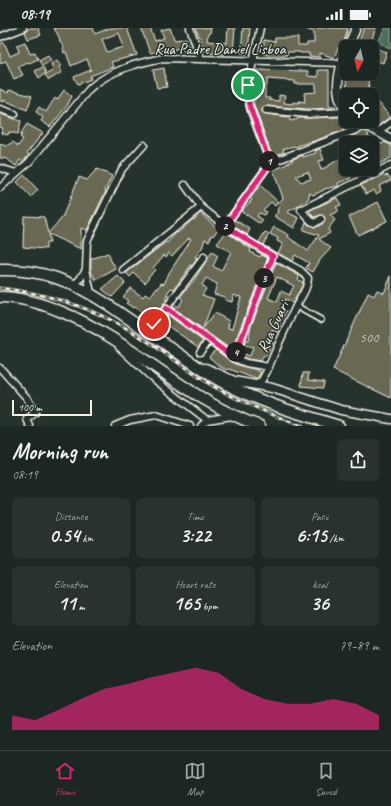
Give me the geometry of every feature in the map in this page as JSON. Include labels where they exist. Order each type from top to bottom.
[{"type":"highway","points":[[0,270],[38,272],[74,285],[90,293],[213,377],[240,392],[297,413],[339,426]]},
{"type":"highway","points":[[0,297],[45,305],[71,315],[105,333],[210,403],[234,416],[260,426]]},
{"type":"main road","points":[[351,40],[356,28]]},
{"type":"main road","points":[[339,74],[339,95]]},
{"type":"main road","points":[[370,128],[391,139]]},
{"type":"main road","points":[[193,363],[234,381],[257,384],[283,391],[355,414],[391,419]]},
{"type":"street","points":[[0,37],[23,28]]},
{"type":"street","points":[[190,28],[201,59]]},
{"type":"street","points":[[260,28],[248,85],[249,104],[270,163]]},
{"type":"street","name":"Rua Padre Daniel Lisboa","points":[[0,188],[29,162],[90,88],[102,79],[121,70],[163,58],[339,63]]},
{"type":"street","points":[[0,109],[15,114]]},
{"type":"street","points":[[266,110],[308,114],[339,112]]},
{"type":"street","points":[[377,132],[391,122]]},
{"type":"street","points":[[225,226],[270,163],[361,128]]},
{"type":"street","points":[[90,293],[86,268],[88,241],[104,204],[122,169],[144,145]]},
{"type":"street","points":[[321,219],[315,223],[311,221],[301,210],[391,165]]},
{"type":"street","points":[[0,168],[16,173]]},
{"type":"street","points":[[185,185],[201,207],[225,226],[273,256],[234,358]]},
{"type":"street","points":[[123,270],[201,207]]},
{"type":"street","name":"Rua Guari","points":[[257,384],[262,380],[269,367],[308,282],[308,278],[301,271],[273,256]]},
{"type":"street","points":[[149,333],[204,257]]},
{"type":"street","points":[[74,285],[80,279],[86,268]]},
{"type":"street","points":[[296,306],[321,320]]},
{"type":"street","points":[[166,308],[234,358],[246,363],[269,367]]},
{"type":"street","points":[[105,333],[146,373],[207,420]]},
{"type":"street","points":[[200,352],[209,340]]},
{"type":"street","points":[[0,368],[32,405],[35,413],[27,419],[30,426]]},
{"type":"street","points":[[115,426],[130,420],[156,415],[190,426]]},
{"type":"street","points":[[201,426],[207,420],[234,416]]},
{"type":"green space","points":[[385,28],[391,28],[391,49],[379,43]]},
{"type":"building","points":[[30,28],[38,28],[41,35],[28,39],[25,32]]},
{"type":"building","points":[[54,28],[93,28],[95,34],[110,28],[127,28],[137,55],[111,62],[113,67],[90,76],[91,79],[78,84],[74,77],[91,70],[87,59],[71,66],[66,52],[64,53],[64,48],[59,40],[60,39]],"holes":[[[119,33],[124,47],[107,52],[102,39]]]},
{"type":"building","points":[[141,28],[150,28],[155,41],[164,38],[161,30],[170,28],[174,39],[186,38],[190,50],[184,52],[182,47],[173,50],[172,48],[162,52],[161,50],[150,53]]},
{"type":"building","points":[[196,28],[211,28],[207,41],[216,42],[218,50],[219,42],[227,43],[228,28],[235,28],[233,52],[225,51],[225,54],[210,53],[211,50],[203,50],[200,36],[199,37]]},
{"type":"building","points":[[243,28],[250,28],[248,54],[241,53]]},
{"type":"building","points":[[348,28],[344,40],[339,40],[339,46],[334,58],[320,53],[320,57],[309,56],[309,53],[300,52],[287,52],[287,55],[274,56],[263,54],[264,40],[275,42],[275,38],[298,38],[298,46],[307,46],[307,43],[314,43],[314,32],[306,29]]},
{"type":"building","points":[[364,28],[376,28],[372,40],[360,40]]},
{"type":"building","points":[[4,42],[10,56],[19,52],[17,45],[25,42],[30,54],[35,52],[38,59],[18,66],[23,75],[14,79],[6,61],[0,63],[0,44]]},
{"type":"building","points":[[379,49],[387,52],[383,63],[379,62]]},
{"type":"building","points":[[48,55],[51,61],[42,66],[39,60]]},
{"type":"building","points":[[57,60],[61,65],[59,67],[62,72],[49,80],[45,75],[54,70],[51,64]]},
{"type":"building","points":[[43,67],[46,73],[39,78],[35,71]]},
{"type":"building","points":[[164,68],[167,87],[157,88],[153,70]]},
{"type":"building","points":[[256,70],[308,71],[308,76],[318,77],[318,70],[329,70],[329,106],[335,106],[336,108],[308,109],[266,106],[263,107],[262,112],[266,114],[289,117],[290,121],[298,118],[339,117],[339,128],[343,128],[344,130],[299,146],[283,149],[284,152],[272,156],[253,102],[255,101],[256,89],[258,89],[259,77],[256,77]],"holes":[[[267,79],[295,81],[295,84],[316,84],[316,92],[304,93],[305,102],[299,101],[299,103],[293,102],[293,104],[284,103],[285,96],[279,95],[279,101],[265,98],[265,86],[267,86]]]},
{"type":"building","points":[[346,80],[368,80],[369,88],[347,88]]},
{"type":"building","points":[[0,89],[8,93],[9,90],[32,96],[27,110],[4,100],[4,102],[0,101]]},
{"type":"building","points":[[64,90],[72,96],[67,106],[50,127],[41,121],[43,117],[36,112],[39,107],[46,112],[55,98],[57,100]]},
{"type":"building","points":[[379,103],[390,117],[379,125]]},
{"type":"building","points":[[0,114],[21,121],[18,134],[9,132],[8,135],[1,133],[3,128],[0,127]]},
{"type":"building","points":[[27,124],[43,133],[27,153],[29,155],[23,162],[20,160],[16,166],[7,159],[0,158],[0,144],[6,146],[13,142],[18,146],[23,139],[20,137],[22,135],[20,135]]},
{"type":"building","points":[[365,131],[369,135],[367,136],[352,136]]},
{"type":"building","points":[[379,142],[382,144],[384,142],[391,145],[391,158],[379,164]]},
{"type":"building","points":[[320,149],[324,160],[318,161],[321,170],[339,159],[339,176],[350,176],[351,178],[338,183],[339,186],[324,189],[313,195],[310,193],[308,199],[287,212],[299,218],[294,228],[274,216],[278,212],[278,204],[283,198],[273,170],[286,165],[292,161],[291,160],[303,155],[303,157],[316,153],[315,151]],"holes":[[[308,172],[311,179],[301,182],[296,176]]]},
{"type":"building","points":[[97,169],[112,176],[87,230],[81,228],[81,249],[48,234],[50,243],[46,243],[46,249],[23,247],[24,216],[44,217],[48,233],[62,218],[79,177],[87,180]]},
{"type":"building","points":[[383,174],[385,176],[388,175],[391,180],[379,186],[381,191],[376,194],[374,190],[366,194],[361,185],[380,177]]},
{"type":"building","points":[[24,175],[38,190],[31,197],[17,182]]},
{"type":"building","points":[[260,185],[278,202],[275,206],[271,202],[263,210],[266,212],[264,215],[259,213],[257,216],[263,220],[260,224],[241,211],[252,200],[250,199]]},
{"type":"building","points":[[337,198],[341,205],[336,207],[339,211],[330,215],[335,220],[328,229],[330,233],[319,239],[331,248],[320,260],[313,272],[306,268],[309,263],[295,255],[292,261],[278,253],[283,244],[277,241],[278,238],[270,234],[274,227],[289,235],[288,237],[308,251],[319,235],[303,230],[306,222],[309,225],[316,227],[324,223],[325,219],[324,216],[321,215],[314,217],[310,213],[310,210]]},
{"type":"building","points":[[378,202],[387,221],[358,235],[349,217]]},
{"type":"building","points":[[200,213],[218,229],[209,241],[205,239],[202,248],[195,257],[197,259],[174,289],[171,288],[166,295],[168,296],[165,299],[167,300],[152,320],[126,303],[128,301],[123,297],[130,288],[143,297],[145,294],[150,297],[156,288],[158,289],[161,283],[164,284],[169,273],[191,239],[189,238],[172,256],[169,253],[166,257],[164,255],[153,268],[155,270],[148,277],[149,278],[145,283],[134,273],[130,277],[126,273],[166,242],[167,243],[177,232],[178,233],[193,219],[194,220]]},
{"type":"building","points":[[235,220],[250,229],[247,235],[231,225]]},
{"type":"building","points":[[226,232],[251,249],[250,252],[260,257],[261,255],[268,258],[232,349],[172,307],[174,304],[178,307],[183,300],[180,297],[194,280],[212,252],[218,256],[213,266],[221,271],[231,252],[217,244]],"holes":[[[206,278],[217,284],[214,294],[225,297],[225,300],[232,302],[233,295],[241,297],[232,329],[228,328],[229,321],[215,313],[203,328],[214,299],[202,295],[206,289],[202,285]]]},
{"type":"building","points":[[265,232],[269,234],[263,245],[259,242]]},
{"type":"building","points":[[108,253],[116,269],[96,280],[91,271],[91,259]]},
{"type":"building","points":[[276,263],[298,275],[298,280],[303,282],[303,284],[293,303],[285,299],[281,309],[286,311],[279,325],[281,326],[277,332],[272,330],[268,340],[273,342],[266,356],[263,356],[261,361],[247,359],[240,356],[241,353],[250,356],[253,347],[244,345],[245,341],[248,341],[251,326]],"holes":[[[277,277],[294,286],[289,295],[281,291],[277,302],[268,298]]]},
{"type":"building","points":[[118,276],[125,283],[112,297],[102,289]]},
{"type":"building","points":[[391,276],[391,398],[333,370],[368,293],[374,296],[377,290],[384,293]]},
{"type":"building","points":[[167,314],[203,341],[198,347],[162,322]]},
{"type":"building","points":[[216,350],[235,364],[261,372],[256,379],[229,369],[227,370],[219,366],[209,357]]},
{"type":"building","points":[[303,373],[309,373],[308,380],[324,382],[323,388],[301,386]]},
{"type":"railway","points":[[0,288],[32,293],[64,301],[94,312],[136,334],[218,389],[301,426]]},
{"type":"route","points":[[154,324],[166,308],[234,358],[273,256],[225,226],[270,163],[249,104],[247,91],[248,85]]}]
